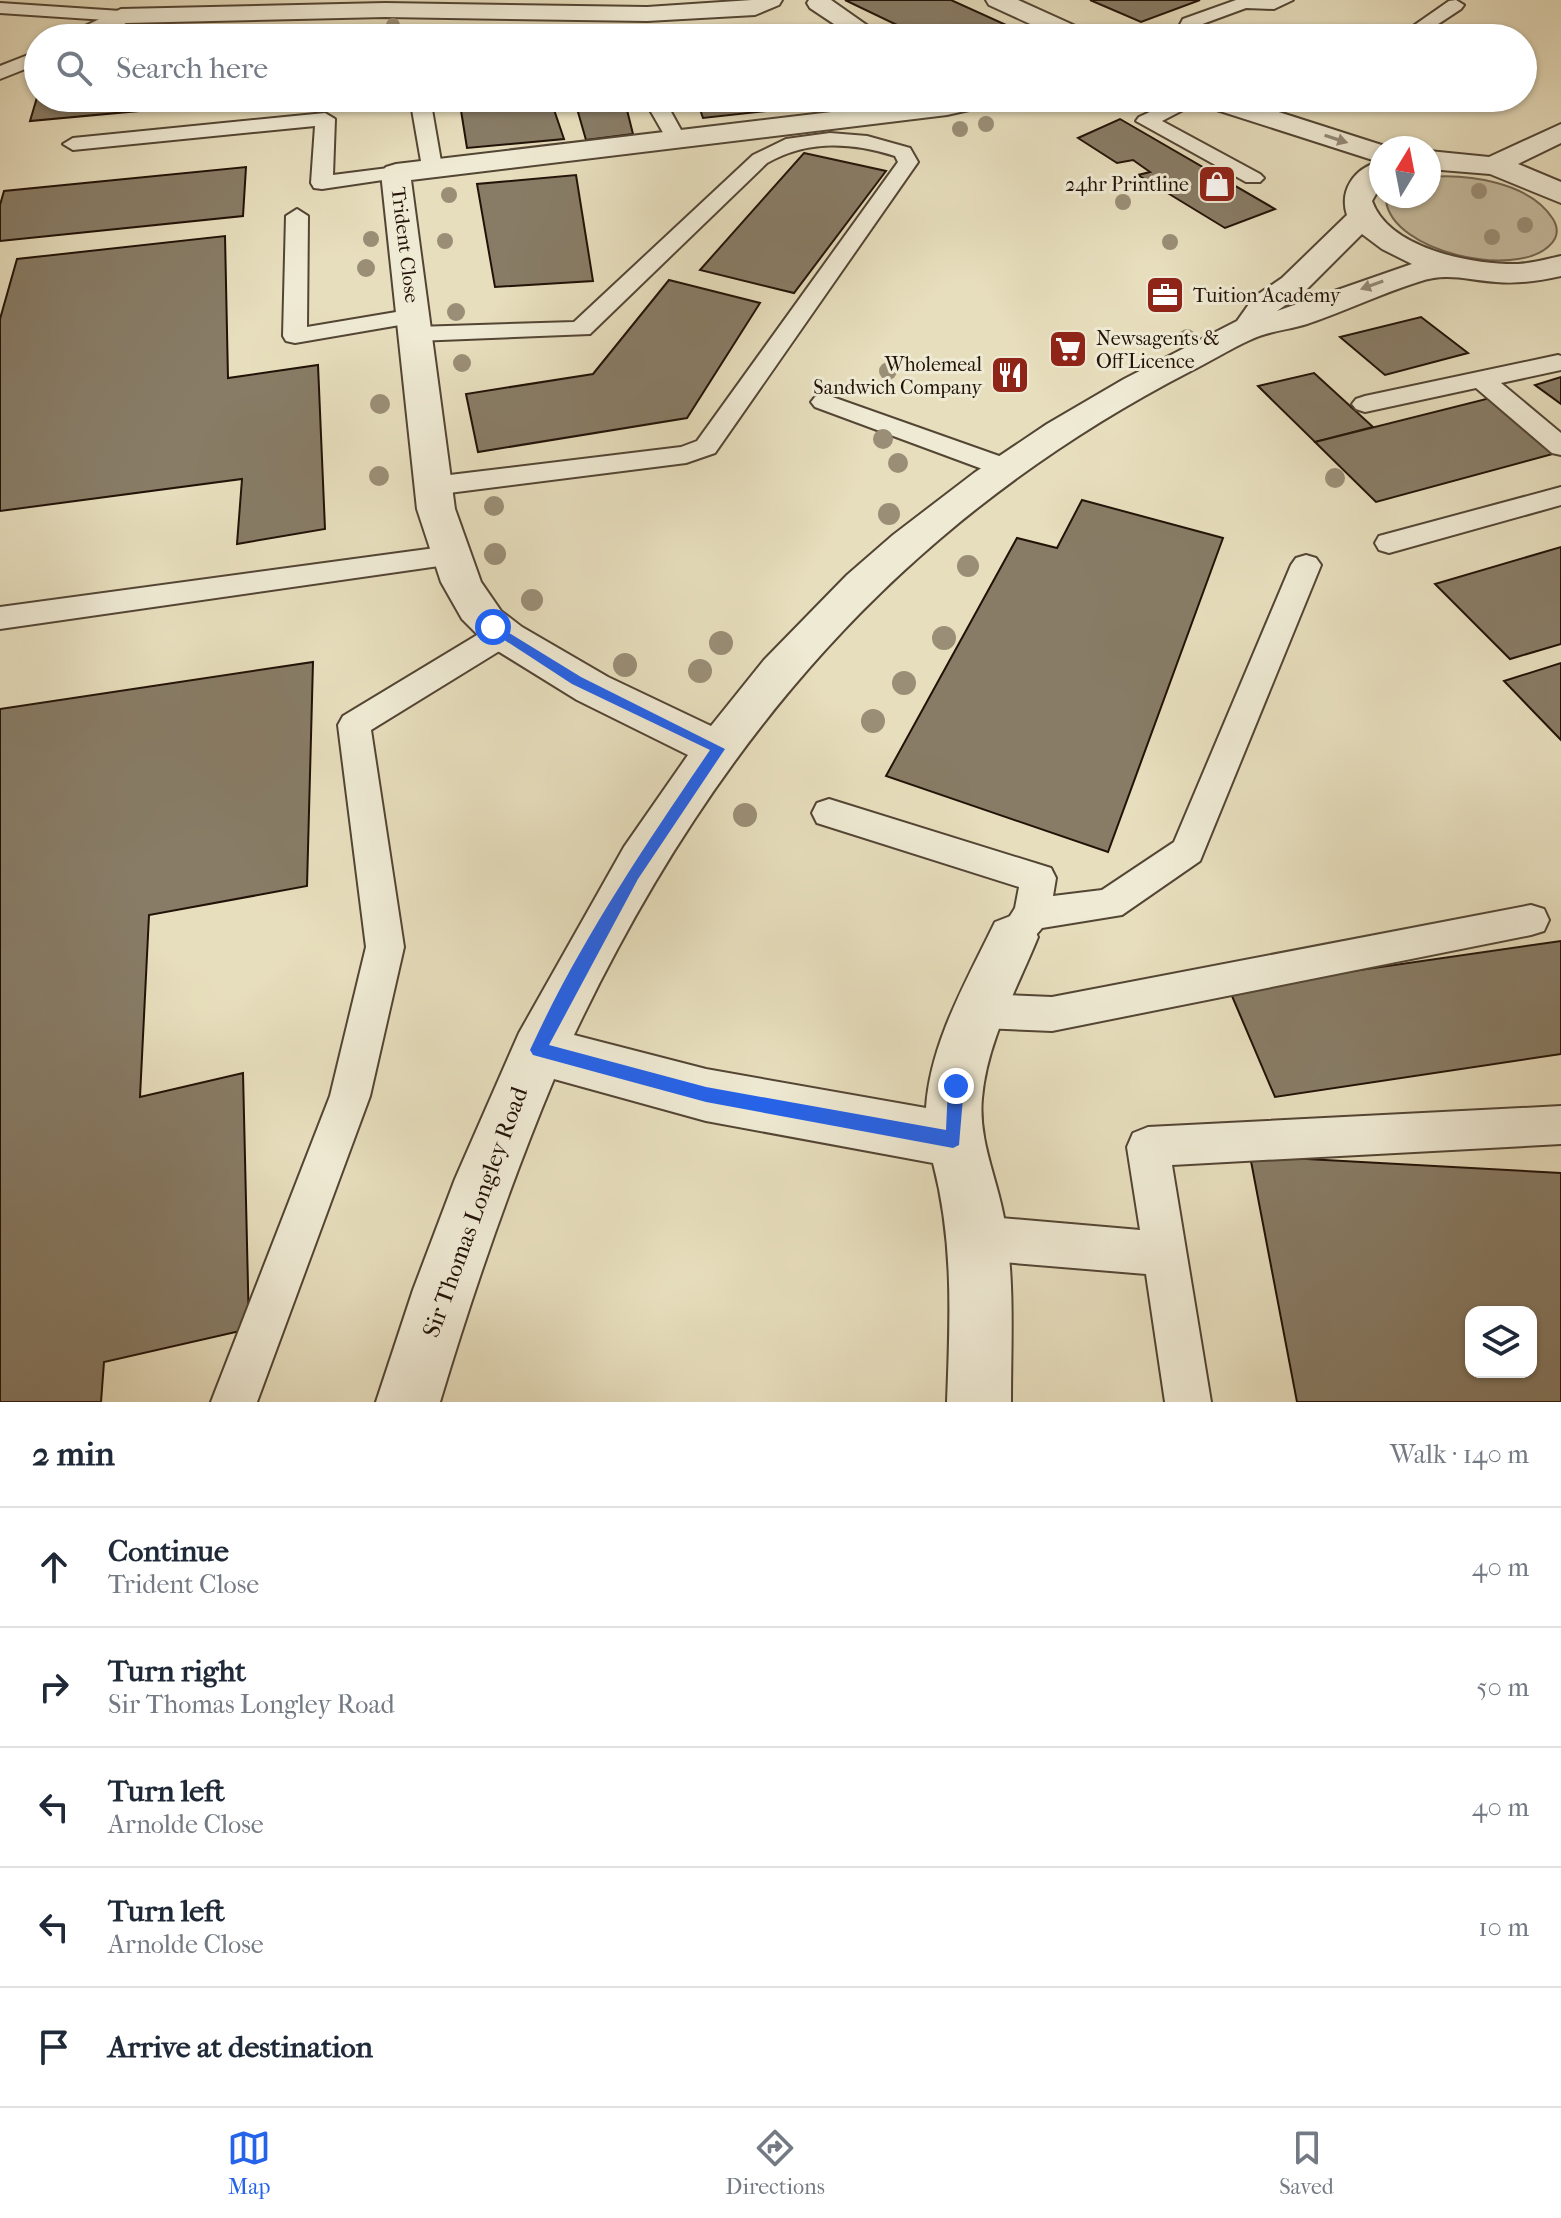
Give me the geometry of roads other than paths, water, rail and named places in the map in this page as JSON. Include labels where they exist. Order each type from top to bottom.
[{"type":"street","points":[[107,24],[133,11],[385,10],[647,14],[755,8],[770,0]]},
{"type":"street","points":[[998,0],[1051,24]]},
{"type":"street","points":[[819,3],[851,24]]},
{"type":"street","name":"Trident Close","points":[[718,749],[577,680],[503,634],[486,621],[472,602],[441,532],[396,173],[905,112]]},
{"type":"street","points":[[1228,112],[1343,187],[1379,234],[1408,251],[1561,298]]},
{"type":"street","points":[[1250,112],[1369,150]]},
{"type":"street","points":[[1492,166],[1561,132]]},
{"type":"street","points":[[1441,161],[1492,166],[1521,175],[1561,194]]},
{"type":"street","name":"Sir Thomas Longley Road","points":[[1248,328],[1266,304],[1293,285],[1343,187],[1369,177]]},
{"type":"street","name":"Sir Thomas Longley Road","points":[[408,1402],[474,1204],[538,1050],[568,988],[632,875],[718,749],[799,649],[862,584],[912,539],[1006,468],[1093,411],[1248,328],[1295,317],[1402,275],[1447,265]]},
{"type":"street","points":[[1484,272],[1521,273],[1561,265]]},
{"type":"street","points":[[979,1402],[978,1238],[953,1140],[956,1086],[962,1061],[982,1011],[1022,925]]},
{"type":"street","points":[[538,1050],[706,1095],[953,1140]]},
{"type":"lane","points":[[1189,24],[1244,3],[1274,4],[1284,0]]},
{"type":"lane","points":[[1426,24],[1455,5]]},
{"type":"lane","points":[[0,8],[133,11]]},
{"type":"lane","points":[[0,73],[24,63]]},
{"type":"lane","points":[[422,112],[432,167]]},
{"type":"lane","points":[[661,112],[676,139]]},
{"type":"lane","points":[[1166,112],[1146,121],[1253,178]]},
{"type":"lane","points":[[73,144],[325,119],[322,183],[396,173]]},
{"type":"lane","points":[[297,216],[295,336],[415,325],[581,329],[760,159],[777,147],[828,138],[856,140],[903,152],[908,162],[706,447],[686,455],[433,486]]},
{"type":"lane","points":[[1365,404],[1558,363]]},
{"type":"lane","points":[[1481,379],[1561,447]]},
{"type":"lane","points":[[824,402],[1006,468]]},
{"type":"lane","points":[[1389,543],[1561,496]]},
{"type":"lane","points":[[0,618],[450,556]]},
{"type":"lane","points":[[1022,925],[1109,904],[1188,851],[1306,565]]},
{"type":"lane","points":[[234,1402],[350,1096],[385,947],[354,725],[503,634]]},
{"type":"lane","points":[[829,813],[1038,878],[1022,925]]},
{"type":"lane","points":[[982,1011],[1052,1014],[1531,920]]},
{"type":"lane","points":[[1188,1402],[1148,1147],[1561,1125]]},
{"type":"lane","points":[[978,1238],[1072,1244],[1167,1255]]},
{"type":"place","name":"24hr Printline","points":[[1217,184]]},
{"type":"place","name":"Tuition Academy","points":[[1165,295]]},
{"type":"place","name":"Newsagents & Off Licence","points":[[1068,349]]},
{"type":"place","name":"Wholemeal Sandwich Company","points":[[1010,375]]}]
